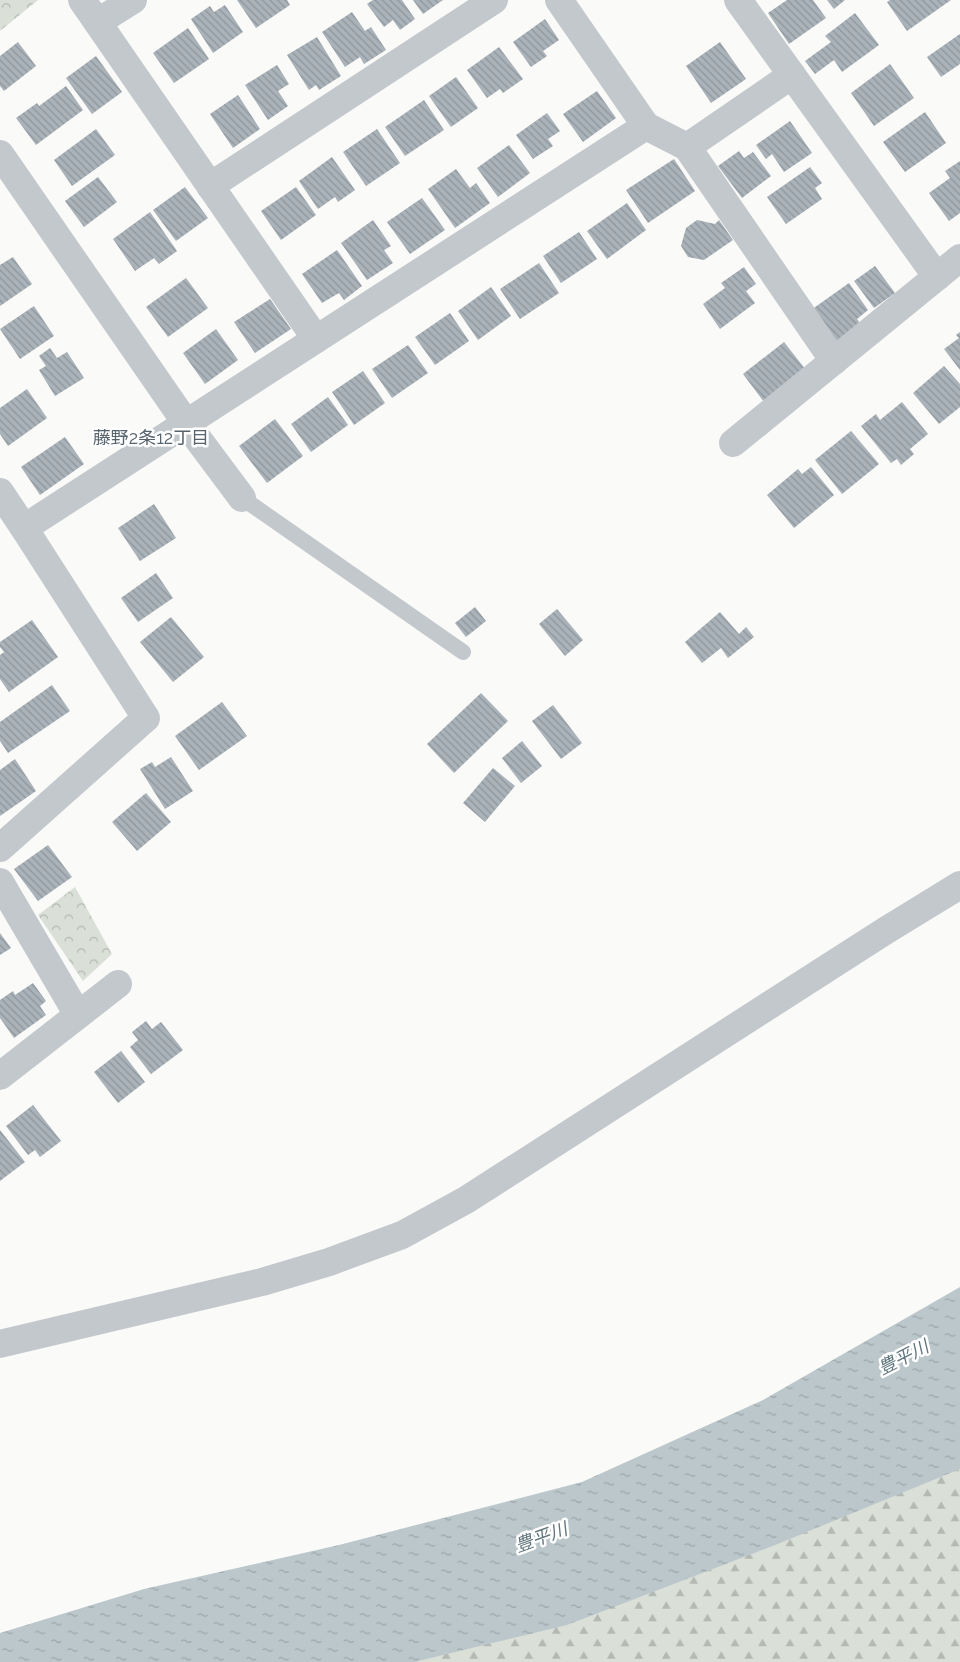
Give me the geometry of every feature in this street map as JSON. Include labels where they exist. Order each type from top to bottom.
[{"type":"street","points":[[82,0],[316,339]]},
{"type":"street","points":[[98,22],[133,0]]},
{"type":"street","points":[[210,186],[494,0]]},
{"type":"street","points":[[559,0],[646,126],[687,147],[834,360]]},
{"type":"street","points":[[738,0],[937,277]]},
{"type":"street","points":[[687,147],[792,75]]},
{"type":"street","points":[[24,528],[646,126]]},
{"type":"street","points":[[2,161],[186,423],[242,498]]},
{"type":"street","points":[[732,443],[960,258]]},
{"type":"street","points":[[0,492],[146,718],[0,848]]},
{"type":"street","points":[[0,882],[78,1014]]},
{"type":"street","points":[[0,1344],[262,1282],[329,1262],[402,1235],[466,1200],[885,931],[960,885]]},
{"type":"street","points":[[0,1076],[118,984]]},
{"type":"lane","points":[[242,498],[464,652]]},
{"type":"green space","points":[[0,0],[38,0],[0,31]]},
{"type":"green space","points":[[75,887],[112,954],[83,981],[38,915]]},
{"type":"green space","points":[[960,1441],[960,1662],[333,1662]]},
{"type":"water","name":"豊平川","points":[[960,1287],[960,1469],[775,1545],[567,1625],[414,1662],[0,1662],[0,1633],[144,1589],[339,1545],[582,1482],[763,1400]]},
{"type":"building","points":[[237,0],[287,0],[290,5],[256,28]]},
{"type":"building","points":[[373,0],[402,0],[415,19],[400,30],[393,20],[384,27],[367,4]]},
{"type":"building","points":[[413,0],[443,0],[423,14]]},
{"type":"building","points":[[787,0],[813,0],[826,18],[789,44],[768,13]]},
{"type":"building","points":[[827,0],[845,0],[834,9]]},
{"type":"building","points":[[890,0],[951,0],[907,31],[887,2]]},
{"type":"building","points":[[225,5],[243,32],[213,53],[191,19],[210,6],[214,12]]},
{"type":"building","points":[[352,12],[365,31],[371,27],[386,50],[364,64],[360,57],[345,67],[322,32]]},
{"type":"building","points":[[855,13],[879,45],[842,72],[834,60],[815,74],[805,61],[831,42],[825,36]]},
{"type":"building","points":[[545,19],[559,40],[543,51],[547,56],[531,67],[513,42]]},
{"type":"building","points":[[188,28],[209,59],[174,83],[153,53]]},
{"type":"building","points":[[960,34],[960,64],[941,77],[927,57]]},
{"type":"building","points":[[317,37],[341,76],[319,90],[316,85],[309,90],[287,55]]},
{"type":"building","points":[[18,42],[36,66],[4,91],[0,86],[0,56]]},
{"type":"building","points":[[720,42],[746,79],[711,103],[686,66]]},
{"type":"building","points":[[499,47],[523,79],[503,93],[500,89],[487,98],[467,70]]},
{"type":"building","points":[[96,56],[122,92],[92,114],[66,78]]},
{"type":"building","points":[[890,64],[914,98],[874,126],[851,93]]},
{"type":"building","points":[[277,65],[289,84],[278,91],[288,106],[268,120],[245,85]]},
{"type":"building","points":[[456,77],[478,108],[451,127],[429,96]]},
{"type":"building","points":[[66,86],[83,110],[36,145],[16,118],[37,103],[39,106]]},
{"type":"building","points":[[597,91],[616,118],[583,142],[563,114]]},
{"type":"building","points":[[238,95],[260,129],[233,148],[210,114]]},
{"type":"building","points":[[424,100],[444,130],[405,156],[385,127]]},
{"type":"building","points":[[925,112],[946,143],[905,172],[883,142]]},
{"type":"building","points":[[547,113],[560,131],[548,139],[553,146],[533,159],[516,135]]},
{"type":"building","points":[[790,121],[812,153],[784,172],[772,154],[766,159],[756,145]]},
{"type":"building","points":[[96,129],[115,155],[72,186],[54,160]]},
{"type":"building","points":[[377,129],[400,163],[366,186],[343,152]]},
{"type":"building","points":[[509,145],[530,173],[498,197],[477,168]]},
{"type":"building","points":[[739,151],[744,158],[753,152],[771,176],[742,198],[718,166]]},
{"type":"building","points":[[332,157],[355,190],[338,202],[335,197],[318,209],[299,181]]},
{"type":"building","points":[[674,159],[695,191],[648,223],[626,190]]},
{"type":"building","points":[[960,161],[960,213],[949,221],[929,193],[950,178],[945,171]]},
{"type":"building","points":[[810,167],[822,183],[815,188],[822,199],[786,224],[767,197]]},
{"type":"building","points":[[456,169],[470,188],[476,183],[490,203],[455,228],[428,189]]},
{"type":"building","points":[[98,177],[117,202],[84,227],[65,201]]},
{"type":"building","points":[[185,187],[208,218],[176,241],[153,210]]},
{"type":"building","points":[[296,187],[316,215],[281,240],[261,211]]},
{"type":"building","points":[[422,198],[445,230],[410,254],[387,222]]},
{"type":"building","points":[[627,203],[646,230],[607,259],[587,231]]},
{"type":"building","points":[[150,212],[177,251],[159,264],[154,258],[135,271],[113,239]]},
{"type":"building","points":[[373,220],[391,246],[384,250],[393,263],[367,280],[341,243]]},
{"type":"building","points":[[697,220],[715,224],[719,220],[733,240],[704,260],[688,257],[681,246],[686,228]]},
{"type":"building","points":[[579,232],[597,259],[561,283],[543,256]]},
{"type":"building","points":[[337,250],[362,286],[344,300],[339,293],[322,303],[302,274]]},
{"type":"building","points":[[13,257],[32,284],[0,306],[0,265]]},
{"type":"building","points":[[539,263],[559,293],[520,319],[500,289]]},
{"type":"building","points":[[875,266],[895,293],[874,308],[854,281]]},
{"type":"building","points":[[744,267],[756,284],[746,291],[755,303],[720,329],[703,304],[725,288],[721,283]]},
{"type":"building","points":[[186,278],[208,308],[168,337],[146,307]]},
{"type":"building","points":[[849,283],[868,310],[857,319],[862,326],[834,344],[811,310]]},
{"type":"building","points":[[491,287],[511,316],[478,340],[458,311]]},
{"type":"building","points":[[270,299],[291,329],[255,353],[234,322]]},
{"type":"building","points":[[34,306],[54,336],[20,359],[0,329]]},
{"type":"building","points":[[450,313],[469,341],[435,365],[415,337]]},
{"type":"building","points":[[216,329],[238,360],[205,384],[183,353]]},
{"type":"building","points":[[960,332],[960,370],[944,349],[959,338],[956,335]]},
{"type":"building","points":[[784,342],[806,370],[764,402],[743,374]]},
{"type":"building","points":[[408,345],[428,373],[392,398],[372,369]]},
{"type":"building","points":[[50,348],[57,358],[67,352],[84,378],[55,396],[39,370],[46,366],[39,356]]},
{"type":"building","points":[[944,366],[960,384],[960,407],[939,424],[913,393]]},
{"type":"building","points":[[363,371],[385,403],[354,425],[332,392]]},
{"type":"building","points":[[27,389],[47,418],[8,446],[0,434],[0,408]]},
{"type":"building","points":[[328,397],[348,425],[311,452],[291,424]]},
{"type":"building","points":[[902,402],[928,434],[910,449],[914,454],[901,465],[897,459],[891,463],[861,426],[876,414],[880,420]]},
{"type":"building","points":[[275,419],[303,456],[267,483],[239,446]]},
{"type":"building","points":[[851,431],[879,464],[842,494],[815,460]]},
{"type":"building","points":[[65,437],[84,464],[40,495],[21,467]]},
{"type":"building","points":[[811,467],[834,495],[794,528],[767,495],[798,469],[802,474]]},
{"type":"building","points":[[154,504],[176,538],[140,561],[118,528]]},
{"type":"building","points":[[156,573],[173,598],[138,622],[121,598]]},
{"type":"building","points":[[475,607],[486,621],[466,637],[455,623]]},
{"type":"building","points":[[557,609],[583,640],[565,656],[539,624]]},
{"type":"building","points":[[720,612],[739,634],[746,627],[754,637],[728,658],[721,648],[702,663],[685,642]]},
{"type":"building","points":[[171,617],[204,657],[173,682],[140,642]]},
{"type":"building","points":[[32,620],[58,657],[9,692],[0,679],[0,655],[4,652],[0,647],[0,642]]},
{"type":"building","points":[[52,685],[70,711],[8,753],[0,741],[0,722]]},
{"type":"building","points":[[481,693],[508,721],[454,773],[427,744]]},
{"type":"building","points":[[222,702],[247,736],[199,770],[175,736]]},
{"type":"building","points":[[553,705],[582,743],[561,759],[532,721]]},
{"type":"building","points":[[522,741],[542,766],[521,783],[502,758]]},
{"type":"building","points":[[171,757],[193,791],[165,809],[140,769],[152,762],[155,767]]},
{"type":"building","points":[[15,759],[36,791],[0,816],[0,770]]},
{"type":"building","points":[[493,768],[515,786],[485,822],[463,803]]},
{"type":"building","points":[[146,793],[171,822],[137,851],[112,822]]},
{"type":"building","points":[[48,845],[72,877],[38,901],[14,869]]},
{"type":"building","points":[[0,933],[11,948],[0,955]]},
{"type":"building","points":[[33,983],[46,1001],[40,1006],[46,1015],[14,1038],[0,1018],[0,1000],[13,991],[15,995]]},
{"type":"building","points":[[146,1021],[152,1029],[161,1022],[183,1050],[151,1074],[130,1047],[138,1040],[132,1032]]},
{"type":"building","points":[[121,1051],[145,1082],[118,1103],[94,1072]]},
{"type":"building","points":[[33,1105],[61,1141],[40,1157],[35,1150],[28,1155],[6,1126]]},
{"type":"building","points":[[0,1130],[25,1162],[0,1181]]},
{"type":"district","name":"藤野2条12丁目","points":[[151,437]]}]
